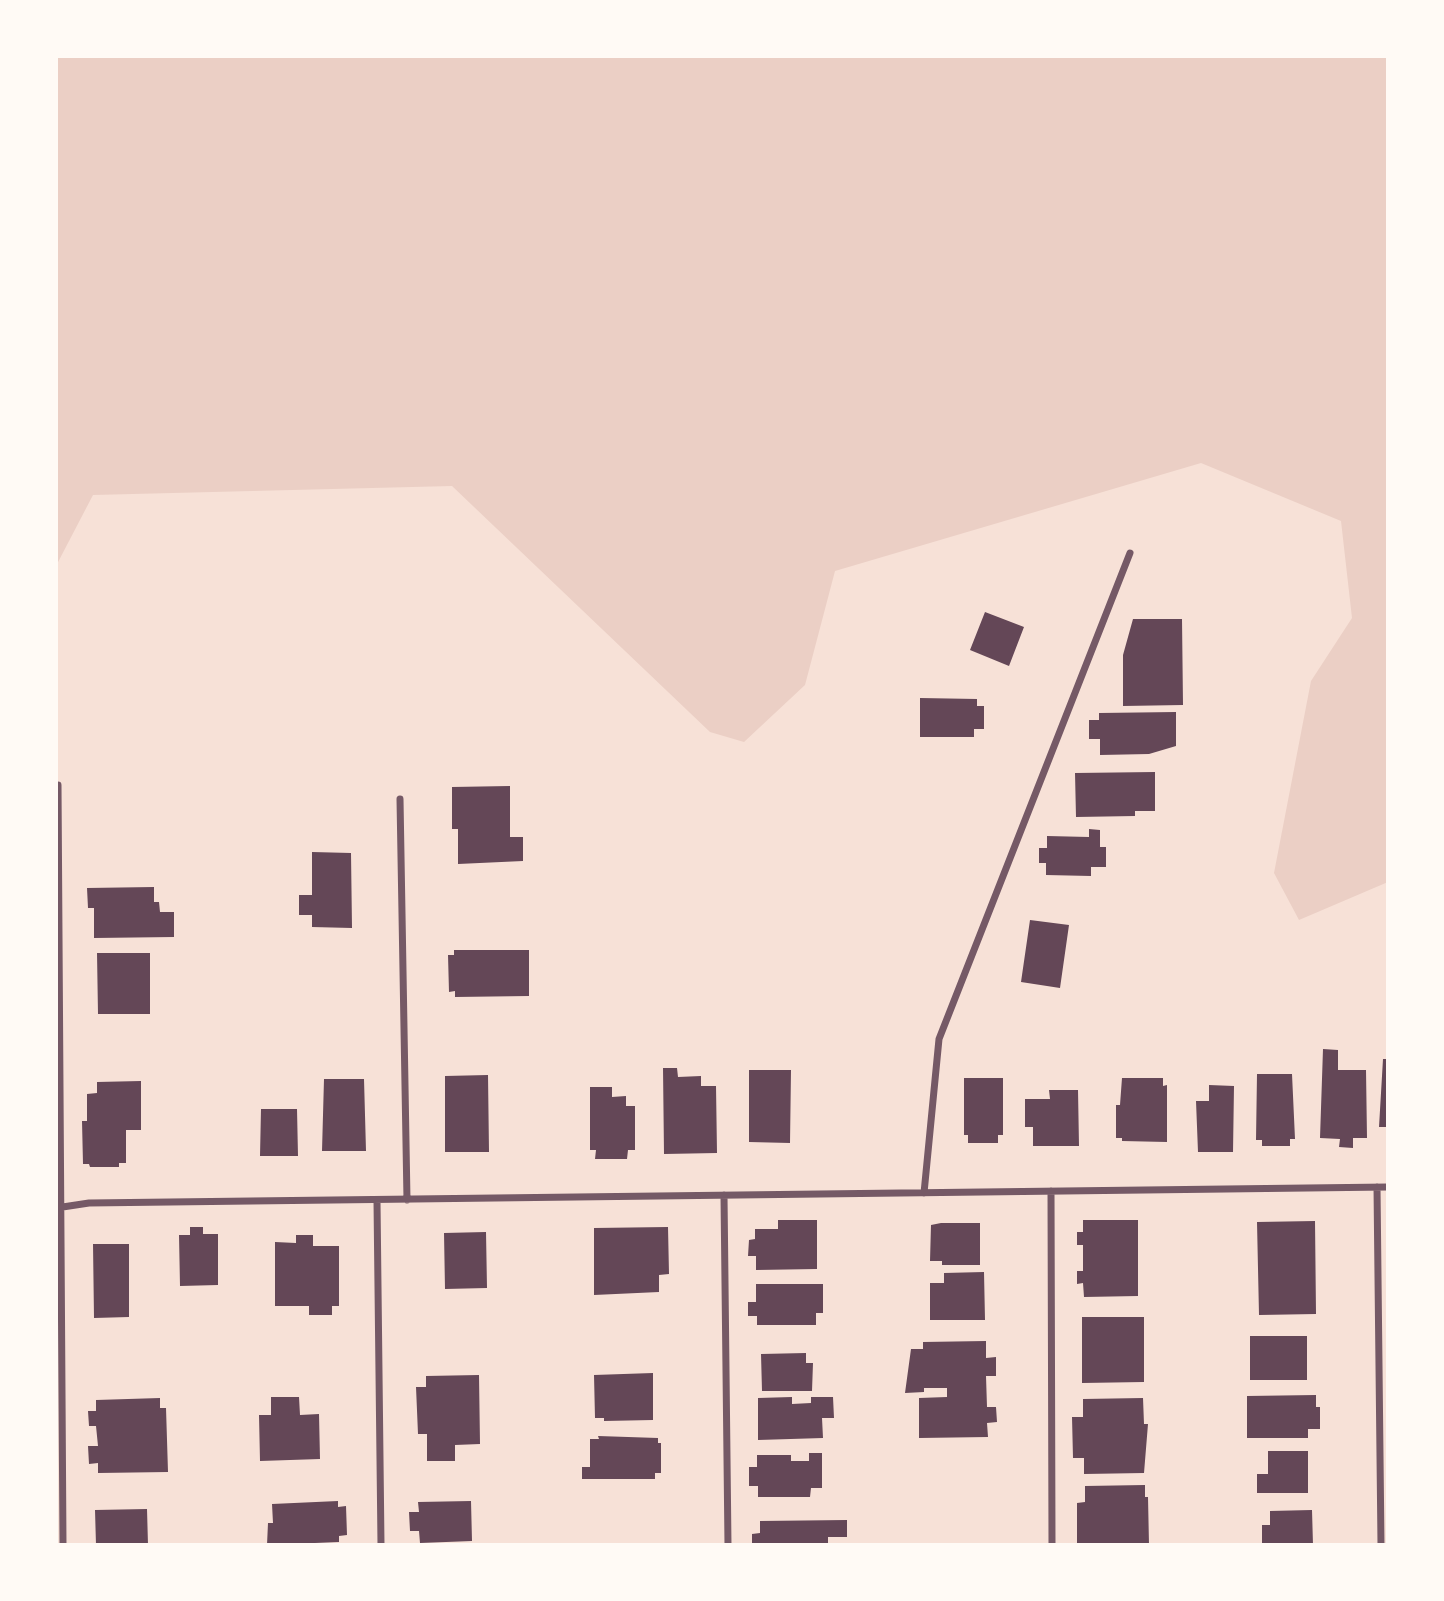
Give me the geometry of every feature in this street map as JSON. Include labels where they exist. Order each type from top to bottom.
[{"type":"street","points":[[924,1193],[939,1039],[1130,553]]},
{"type":"street","points":[[58,785],[58,1206],[63,1545]]},
{"type":"street","points":[[400,799],[407,1200]]},
{"type":"street","points":[[58,1206],[1388,1186]]},
{"type":"street","points":[[1377,1187],[1381,1545]]},
{"type":"street","points":[[1051,1191],[1052,1545]]},
{"type":"street","points":[[724,1195],[728,1545]]},
{"type":"street","points":[[377,1200],[381,1545]]},
{"type":"shaded area","points":[[56,56],[1388,56],[1388,882],[1299,920],[1274,873],[1311,681],[1352,618],[1341,521],[1201,463],[835,571],[805,685],[744,742],[710,732],[452,486],[93,495],[56,566]]},
{"type":"building","points":[[985,612],[1024,627],[1009,666],[970,650]]},
{"type":"building","points":[[1133,619],[1182,619],[1183,705],[1123,706],[1123,655]]},
{"type":"building","points":[[920,698],[977,699],[977,706],[984,706],[984,729],[974,729],[974,737],[920,737]]},
{"type":"building","points":[[1176,712],[1176,746],[1149,754],[1100,755],[1100,739],[1089,739],[1089,720],[1099,720],[1099,713]]},
{"type":"building","points":[[1155,772],[1155,811],[1135,811],[1135,816],[1076,817],[1075,773]]},
{"type":"building","points":[[510,786],[510,837],[523,837],[523,861],[458,864],[458,829],[452,829],[452,787]]},
{"type":"building","points":[[1089,829],[1100,830],[1100,847],[1106,847],[1106,867],[1091,867],[1091,876],[1046,875],[1046,863],[1039,863],[1039,848],[1047,848],[1047,836],[1089,837]]},
{"type":"building","points":[[312,852],[351,853],[352,928],[312,927],[312,915],[299,915],[299,895],[312,895]]},
{"type":"building","points":[[154,887],[154,902],[159,902],[160,912],[174,912],[174,937],[94,938],[94,908],[88,908],[87,888]]},
{"type":"building","points":[[1030,920],[1069,925],[1060,988],[1021,982]]},
{"type":"building","points":[[454,950],[529,950],[529,996],[455,997],[455,991],[449,992],[448,955],[454,955]]},
{"type":"building","points":[[97,953],[150,953],[150,1014],[98,1014]]},
{"type":"building","points":[[1323,1049],[1338,1050],[1338,1070],[1366,1070],[1367,1138],[1353,1138],[1353,1148],[1339,1147],[1340,1139],[1320,1138]]},
{"type":"building","points":[[1383,1059],[1388,1059],[1388,1127],[1379,1127]]},
{"type":"building","points":[[663,1068],[677,1068],[678,1077],[701,1076],[701,1086],[716,1086],[717,1153],[664,1154]]},
{"type":"building","points":[[749,1070],[791,1070],[790,1143],[749,1142]]},
{"type":"building","points":[[1257,1074],[1292,1074],[1295,1139],[1290,1139],[1290,1146],[1262,1146],[1262,1140],[1256,1140]]},
{"type":"building","points":[[488,1075],[489,1152],[445,1152],[445,1076]]},
{"type":"building","points":[[964,1078],[1003,1078],[1003,1135],[998,1135],[998,1143],[968,1143],[968,1135],[964,1135]]},
{"type":"building","points":[[1122,1078],[1163,1078],[1163,1086],[1167,1085],[1167,1142],[1122,1141],[1122,1138],[1116,1138],[1116,1105],[1120,1105]]},
{"type":"building","points":[[324,1079],[364,1079],[366,1151],[322,1151]]},
{"type":"building","points":[[141,1081],[141,1130],[126,1130],[126,1163],[119,1163],[119,1167],[90,1167],[89,1164],[83,1164],[82,1121],[87,1121],[87,1094],[97,1093],[97,1082]]},
{"type":"building","points":[[1209,1085],[1234,1086],[1233,1152],[1198,1152],[1196,1101],[1209,1101]]},
{"type":"building","points":[[590,1087],[612,1087],[612,1097],[626,1096],[626,1106],[635,1106],[635,1150],[628,1150],[627,1159],[595,1159],[596,1150],[590,1150]]},
{"type":"building","points":[[1049,1090],[1078,1090],[1079,1146],[1033,1146],[1033,1127],[1025,1127],[1025,1099],[1050,1099]]},
{"type":"building","points":[[261,1109],[297,1109],[298,1156],[260,1156]]},
{"type":"building","points":[[778,1220],[817,1220],[817,1269],[756,1270],[756,1256],[748,1256],[749,1240],[755,1239],[755,1229],[778,1229]]},
{"type":"building","points":[[1083,1220],[1138,1220],[1138,1296],[1084,1297],[1083,1283],[1077,1284],[1077,1271],[1083,1271],[1083,1245],[1077,1245],[1077,1232],[1083,1232]]},
{"type":"building","points":[[1315,1221],[1316,1314],[1259,1315],[1257,1222]]},
{"type":"building","points":[[980,1223],[980,1265],[942,1265],[942,1261],[930,1261],[931,1225]]},
{"type":"building","points":[[190,1227],[203,1227],[203,1234],[218,1234],[218,1285],[180,1286],[179,1235],[190,1235]]},
{"type":"building","points":[[668,1227],[669,1274],[659,1275],[659,1292],[594,1295],[594,1228]]},
{"type":"building","points":[[486,1232],[487,1288],[445,1289],[444,1233]]},
{"type":"building","points":[[296,1235],[313,1235],[313,1246],[339,1246],[339,1306],[332,1306],[332,1315],[309,1315],[309,1306],[275,1306],[275,1242],[296,1243]]},
{"type":"building","points":[[93,1244],[129,1244],[129,1317],[94,1318]]},
{"type":"building","points":[[984,1272],[985,1320],[930,1320],[930,1283],[944,1283],[944,1273]]},
{"type":"building","points":[[756,1284],[823,1284],[823,1313],[816,1313],[816,1325],[757,1325],[757,1316],[748,1316],[748,1302],[756,1302]]},
{"type":"building","points":[[1082,1317],[1144,1317],[1144,1382],[1082,1383]]},
{"type":"building","points":[[1250,1336],[1307,1336],[1307,1380],[1250,1380]]},
{"type":"building","points":[[986,1341],[986,1358],[996,1357],[996,1376],[986,1376],[987,1407],[996,1407],[997,1422],[987,1423],[988,1437],[919,1438],[919,1398],[947,1397],[947,1388],[924,1388],[924,1392],[905,1393],[911,1349],[923,1349],[923,1342]]},
{"type":"building","points":[[806,1353],[806,1363],[813,1363],[812,1391],[762,1391],[761,1354]]},
{"type":"building","points":[[653,1373],[653,1420],[604,1421],[604,1418],[595,1418],[594,1375]]},
{"type":"building","points":[[479,1375],[480,1444],[455,1445],[455,1461],[427,1461],[427,1434],[418,1434],[416,1387],[426,1387],[426,1376]]},
{"type":"building","points":[[1316,1395],[1316,1407],[1320,1407],[1320,1429],[1308,1429],[1308,1438],[1247,1438],[1247,1396]]},
{"type":"building","points":[[271,1397],[299,1397],[300,1415],[319,1414],[320,1459],[260,1461],[259,1415],[271,1415]]},
{"type":"building","points":[[792,1397],[792,1404],[811,1403],[811,1397],[833,1397],[834,1418],[822,1418],[823,1438],[758,1440],[758,1398]]},
{"type":"building","points":[[160,1398],[160,1408],[166,1408],[168,1472],[98,1473],[98,1463],[89,1464],[88,1446],[98,1446],[96,1426],[89,1426],[88,1411],[96,1411],[96,1400]]},
{"type":"building","points":[[1143,1398],[1144,1424],[1148,1424],[1144,1473],[1084,1474],[1084,1458],[1073,1458],[1072,1417],[1083,1417],[1083,1399]]},
{"type":"building","points":[[598,1436],[658,1438],[658,1443],[661,1443],[661,1473],[655,1473],[655,1479],[582,1479],[582,1467],[590,1467],[590,1439],[599,1439]]},
{"type":"building","points":[[1268,1451],[1308,1451],[1308,1493],[1257,1493],[1257,1474],[1268,1474]]},
{"type":"building","points":[[809,1453],[822,1453],[822,1488],[811,1488],[810,1497],[758,1497],[758,1486],[749,1486],[749,1467],[757,1467],[757,1455],[791,1455],[791,1461],[809,1461]]},
{"type":"building","points":[[1145,1485],[1145,1497],[1148,1497],[1149,1545],[1077,1544],[1077,1503],[1085,1502],[1085,1486]]},
{"type":"building","points":[[338,1501],[338,1507],[346,1506],[347,1535],[339,1536],[339,1542],[267,1545],[268,1523],[273,1523],[272,1504]]},
{"type":"building","points":[[471,1501],[472,1541],[420,1543],[419,1531],[410,1531],[409,1512],[419,1512],[418,1502]]},
{"type":"building","points":[[147,1509],[148,1545],[96,1545],[95,1510]]},
{"type":"building","points":[[1312,1510],[1313,1545],[1262,1545],[1262,1525],[1270,1525],[1270,1511]]},
{"type":"building","points":[[847,1520],[847,1537],[828,1537],[828,1545],[752,1545],[752,1534],[760,1533],[760,1521]]}]
